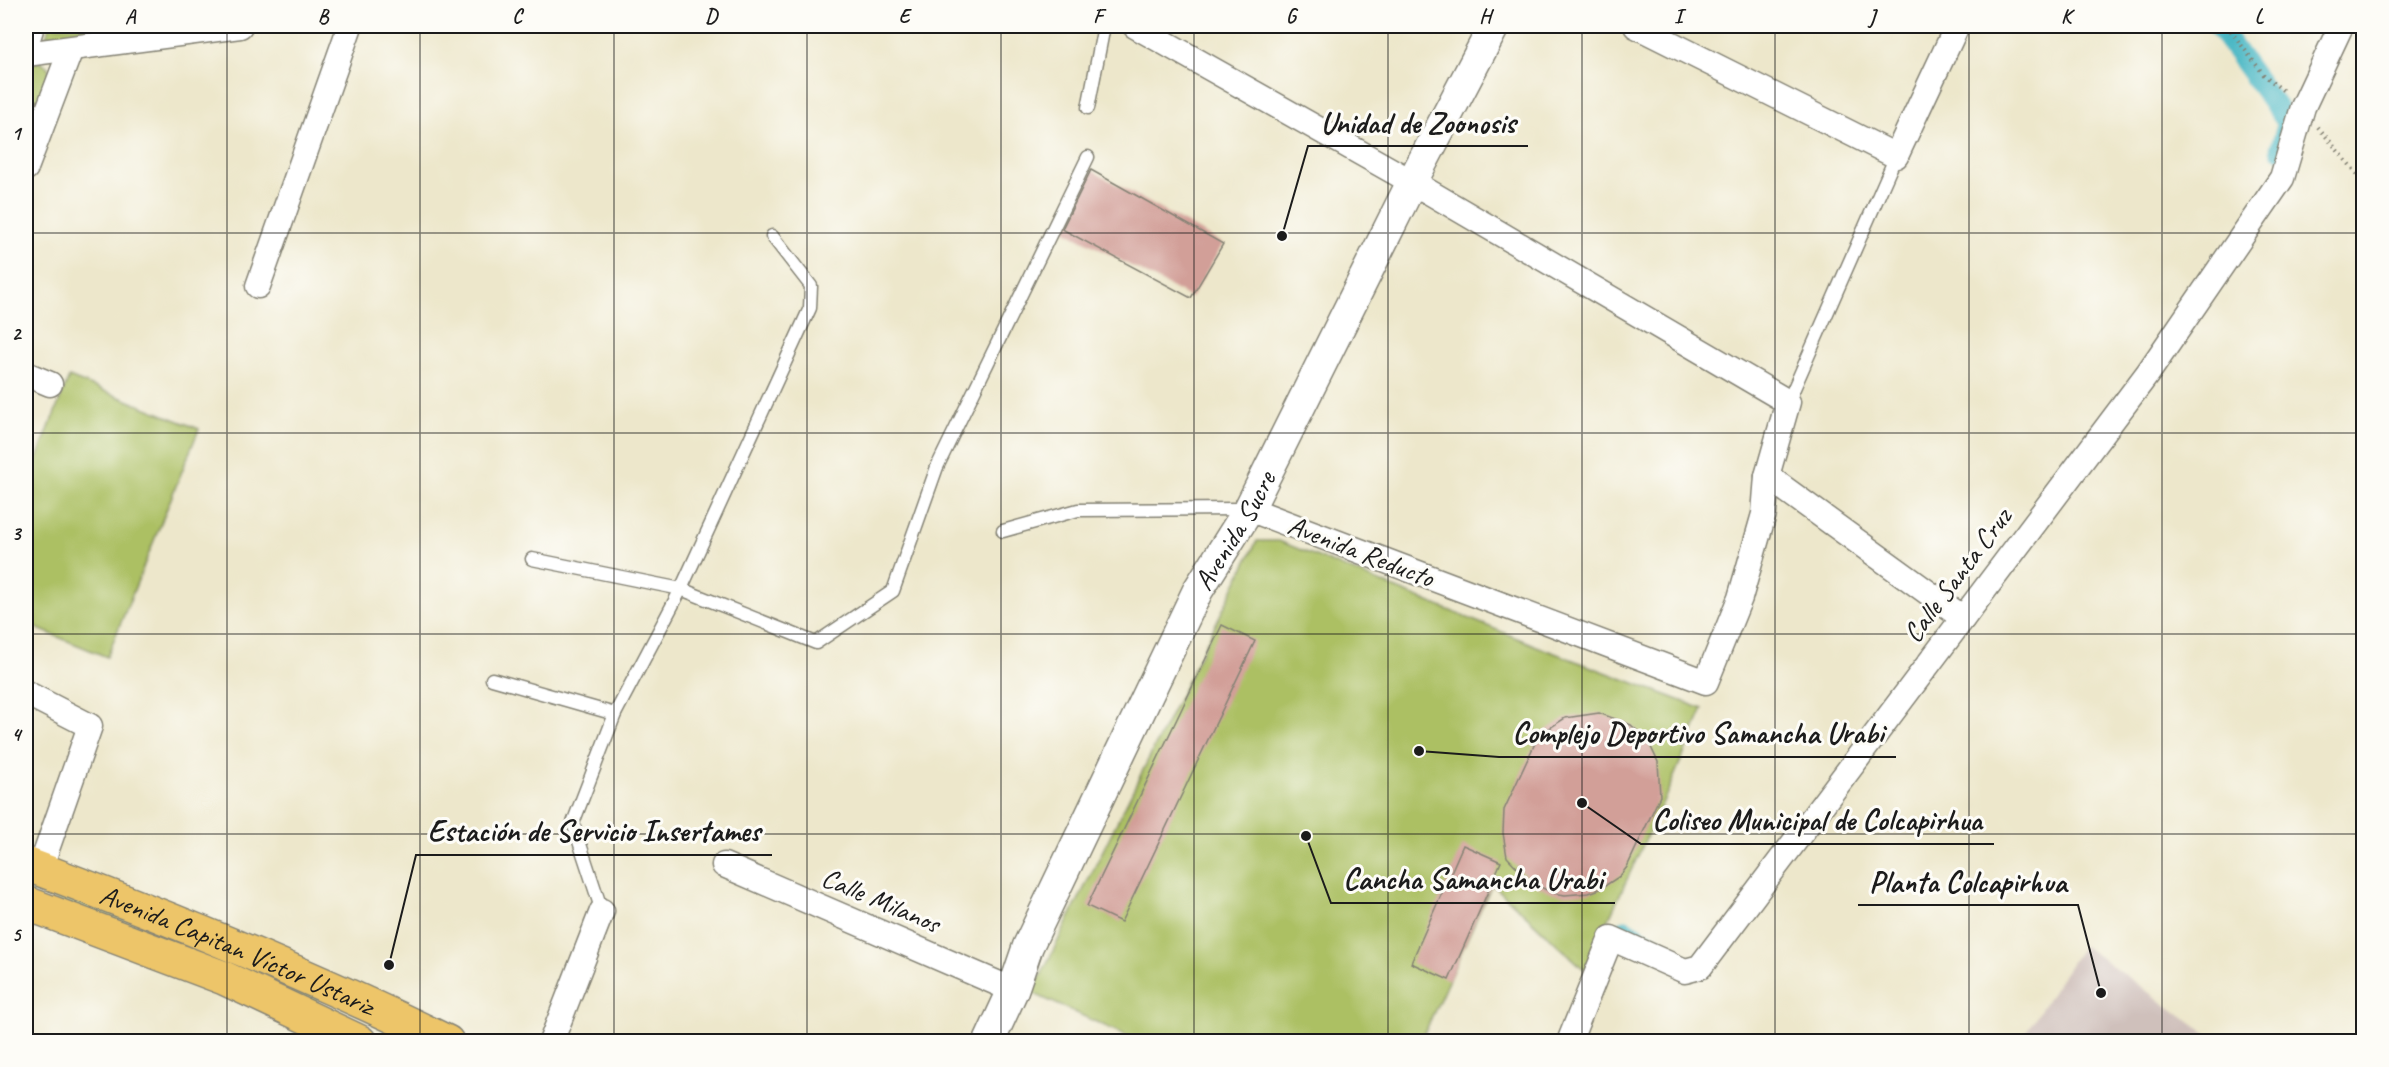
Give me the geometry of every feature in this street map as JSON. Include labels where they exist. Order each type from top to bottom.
[{"type":"main road","name":"Avenida Capitan Víctor Ustariz","points":[[33,866],[232,945],[447,1041]]},
{"type":"main road","name":"Avenida Capitan Víctor Ustariz","points":[[26,903],[225,978],[354,1040]]},
{"type":"main road","points":[[354,1040],[370,1005]]},
{"type":"street","points":[[26,45],[32,26]]},
{"type":"street","points":[[26,54],[71,49],[191,27],[240,26]]},
{"type":"street","points":[[258,286],[350,26]]},
{"type":"street","points":[[1135,26],[1412,182],[1788,402],[1767,476],[1963,618]]},
{"type":"street","name":"Avenida Sucre","points":[[989,1041],[1013,990],[1028,946],[1197,590],[1249,509],[1412,182],[1494,26]]},
{"type":"street","points":[[1636,26],[1896,156],[1957,26]]},
{"type":"street","name":"Calle Santa Cruz","points":[[1569,1041],[1611,938],[1685,971],[1700,967],[2148,373],[2282,178],[2303,107],[2341,26]]},
{"type":"street","points":[[26,166],[71,49]]},
{"type":"street","points":[[26,374],[50,384]]},
{"type":"street","name":"Avenida Reducto","points":[[1249,509],[1706,682],[1740,598],[1764,514],[1767,476]]},
{"type":"street","points":[[26,693],[90,726],[33,866]]},
{"type":"street","name":"Calle Milanos","points":[[724,865],[1013,990]]},
{"type":"street","points":[[551,1041],[602,911]]},
{"type":"lane","points":[[1088,108],[1104,26]]},
{"type":"lane","points":[[1788,402],[1896,156]]},
{"type":"lane","points":[[532,559],[681,589],[816,643],[893,591],[937,468],[1088,157]]},
{"type":"lane","points":[[602,911],[573,824],[615,714],[681,589],[810,308],[811,286],[772,236]]},
{"type":"lane","name":"Avenida Reducto","points":[[1003,531],[1078,510],[1249,509]]},
{"type":"lane","points":[[492,679],[615,714]]},
{"type":"shaded area","points":[[2083,945],[2216,1041],[2020,1041]]},
{"type":"green space","points":[[50,26],[142,26],[43,44]]},
{"type":"green space","points":[[40,62],[48,67],[50,75],[26,140],[26,64]]},
{"type":"green space","points":[[69,377],[199,429],[107,657],[26,624],[26,486]]},
{"type":"green space","points":[[1257,541],[1279,541],[1544,649],[1703,709],[1667,793],[1585,970],[1492,884],[1421,1041],[1138,1041],[1032,993]]},
{"type":"green space","points":[[26,874],[321,992],[315,1005],[26,889]]},
{"type":"building","points":[[1091,170],[1223,244],[1191,298],[1062,229]]},
{"type":"building","points":[[1222,625],[1255,641],[1121,922],[1087,906]]},
{"type":"building","points":[[1599,713],[1631,725],[1648,741],[1658,762],[1660,796],[1627,867],[1620,876],[1589,893],[1565,895],[1553,893],[1532,883],[1507,857],[1503,833],[1504,810],[1537,739],[1565,718]]},
{"type":"building","points":[[1463,845],[1501,862],[1449,980],[1411,963]]},
{"type":"waterway","points":[[2218,26],[2288,123],[2280,149]]},
{"type":"waterway","points":[[1625,930],[1662,951]]},
{"type":"place","name":"Unidad de Zoonosis","points":[[1282,236]]},
{"type":"place","name":"Complejo Deportivo Samancha Urabi","points":[[1419,751]]},
{"type":"place","name":"Coliseo Municipal de Colcapirhua","points":[[1582,803]]},
{"type":"place","name":"Cancha Samancha Urabi","points":[[1306,836]]},
{"type":"place","name":"Estación de Servicio Insertames","points":[[389,965]]},
{"type":"place","name":"Planta Colcapirhua","points":[[2101,993]]}]
